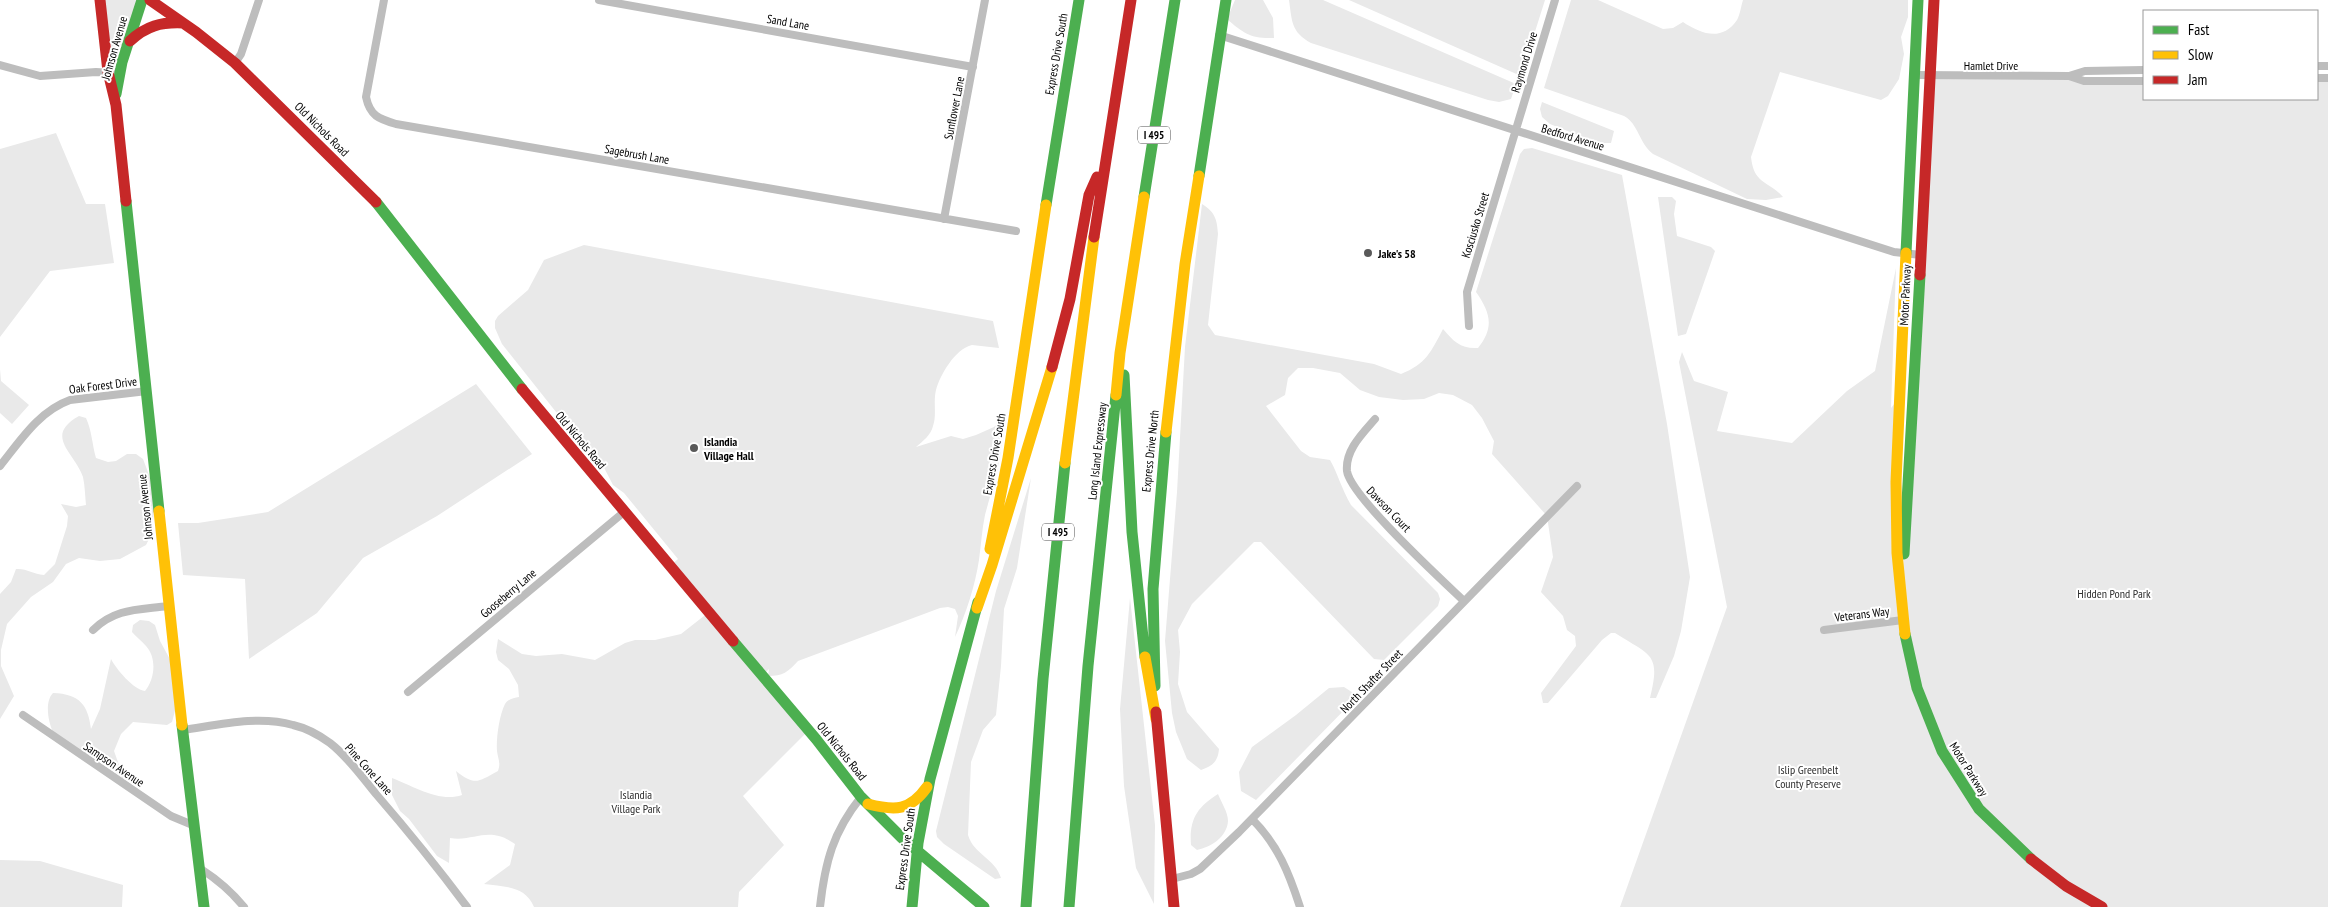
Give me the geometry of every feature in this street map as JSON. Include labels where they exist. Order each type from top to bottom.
[{"type":"main road","points":[[100,0],[113,73]]},
{"type":"main road","name":"Johnson Avenue","points":[[142,0],[128,42],[113,73],[168,606],[201,869],[204,907]]},
{"type":"main road","name":"Old Nichols Road","points":[[150,0],[184,23],[235,63],[382,209],[522,390],[864,800],[918,851],[984,907]]},
{"type":"main road","name":"Express Drive South","points":[[912,907],[918,851],[930,784],[940,739],[977,608],[1008,458],[1053,155],[1079,0]]},
{"type":"main road","name":"I 495","points":[[1026,907],[1033,795],[1050,599],[1073,402],[1106,158],[1131,0]]},
{"type":"main road","name":"Long Island Expressway","points":[[1069,907],[1088,666],[1120,353],[1175,0]]},
{"type":"main road","name":"Express Drive North","points":[[1174,907],[1156,719],[1153,598],[1157,517],[1185,264],[1226,0]]},
{"type":"main road","name":"Motor Parkway","points":[[1918,0],[1898,444],[1897,554],[1899,590],[1910,663],[1925,714],[1957,780],[1985,816],[2013,845],[2062,883],[2102,907]]},
{"type":"main road","name":"Motor Parkway","points":[[1899,590],[1904,555],[1934,0]]},
{"type":"main road","points":[[128,42],[141,30],[154,24],[184,23]]},
{"type":"main road","points":[[977,608],[992,565],[1063,326],[1083,237],[1089,196],[1106,158]]},
{"type":"main road","points":[[1120,353],[1127,395],[1128,470],[1144,668],[1156,719]]},
{"type":"main road","points":[[864,800],[890,808],[906,806],[918,800],[930,784]]},
{"type":"street","points":[[235,63],[241,54],[259,0]]},
{"type":"street","name":"Sagebrush Lane","points":[[384,0],[366,97],[369,109],[376,118],[396,124],[1016,231]]},
{"type":"street","name":"Sand Lane","points":[[598,0],[973,67]]},
{"type":"street","name":"Sunflower Lane","points":[[944,219],[985,0]]},
{"type":"street","name":"Raymond Drive","points":[[1515,131],[1555,0]]},
{"type":"street","name":"Bedford Avenue","points":[[1219,36],[1906,254],[1921,255]]},
{"type":"street","points":[[0,65],[40,76],[113,73]]},
{"type":"street","name":"Hamlet Drive","points":[[1914,75],[2069,76],[2085,71],[2143,70]]},
{"type":"street","name":"Hamlet Drive","points":[[2069,76],[2084,81],[2143,81]]},
{"type":"street","name":"Kosciusko Street","points":[[1469,326],[1467,292],[1515,131]]},
{"type":"street","name":"Oak Forest Drive","points":[[0,466],[36,422],[61,403],[70,400],[147,391]]},
{"type":"street","name":"Dawson Court","points":[[1375,419],[1358,439],[1349,456],[1347,471],[1352,485],[1367,504],[1464,602]]},
{"type":"street","name":"North Shafter Street","points":[[1172,878],[1200,870],[1577,486]]},
{"type":"street","name":"Gooseberry Lane","points":[[408,692],[624,512]]},
{"type":"street","points":[[93,630],[107,618],[116,614],[168,606]]},
{"type":"street","name":"Veterans Way","points":[[1824,630],[1903,620]]},
{"type":"street","name":"Sampson Avenue","points":[[23,714],[170,816],[195,826]]},
{"type":"street","name":"Pine Cone Lane","points":[[183,730],[261,721],[293,725],[314,733],[346,758],[410,834],[467,907]]},
{"type":"street","points":[[820,907],[826,864],[836,833],[864,800]]},
{"type":"street","points":[[1252,819],[1266,834],[1287,867],[1300,907]]},
{"type":"street","points":[[201,869],[233,893],[244,907]]},
{"type":"green space","points":[[100,0],[141,0],[118,73],[108,72]]},
{"type":"green space","points":[[1235,0],[1263,0],[1273,18],[1274,38],[1260,38],[1249,34],[1227,19]]},
{"type":"green space","points":[[1289,0],[1323,0],[1516,84],[1511,99],[1499,102],[1488,100],[1311,43],[1304,39],[1296,30],[1292,20]]},
{"type":"green space","points":[[1349,0],[1545,0],[1521,76]]},
{"type":"green space","points":[[1571,0],[1598,0],[1663,29],[1673,28],[1683,22],[1697,30],[1711,34],[1725,31],[1731,27],[1738,18],[1743,0],[1908,0],[1908,17],[1901,37],[1904,54],[1899,79],[1888,96],[1881,100],[1780,72],[1751,157],[1755,173],[1758,177],[1783,197],[1766,200],[1747,199],[1653,154],[1629,119],[1624,116],[1544,88]]},
{"type":"green space","name":"Hidden Pond Park","points":[[1930,76],[2143,81],[2143,100],[2318,100],[2318,78],[2328,78],[2328,907],[1620,907],[1727,607],[1679,362],[1682,352],[1694,381],[1728,392],[1717,431],[1792,443],[1847,391],[1875,371],[1896,268],[1891,408],[1900,397],[1903,570]]},
{"type":"green space","points":[[1542,102],[1614,131],[1611,143],[1597,143],[1550,124],[1542,117],[1540,109]]},
{"type":"green space","points":[[56,133],[86,204],[105,204],[114,263],[50,271],[0,337],[0,149]]},
{"type":"green space","points":[[1532,148],[1622,175],[1667,424],[1690,577],[1681,631],[1674,656],[1656,698],[1650,698],[1654,672],[1650,657],[1615,633],[1611,633],[1602,640],[1548,703],[1543,703],[1541,693],[1576,646],[1575,636],[1567,630],[1563,616],[1541,592],[1553,557],[1547,516],[1492,454],[1494,441],[1482,418],[1472,405],[1453,395],[1439,393],[1424,399],[1403,400],[1379,397],[1360,390],[1340,373],[1313,368],[1298,368],[1288,378],[1285,395],[1266,406],[1301,451],[1310,457],[1330,460],[1351,505],[1438,593],[1440,599],[1438,606],[1384,660],[1374,659],[1261,542],[1254,542],[1192,604],[1178,630],[1180,652],[1178,684],[1187,712],[1219,749],[1214,762],[1209,767],[1201,770],[1187,759],[1176,732],[1172,713],[1165,641],[1177,492],[1185,347],[1202,204],[1213,213],[1218,229],[1208,325],[1215,335],[1374,364],[1401,374],[1416,366],[1427,356],[1443,329],[1454,341],[1462,346],[1478,348],[1483,340],[1487,333],[1489,320],[1485,306],[1476,292],[1520,154],[1524,149]]},
{"type":"green space","points":[[1658,197],[1672,197],[1676,201],[1674,214],[1677,236],[1711,247],[1715,251],[1686,334],[1678,336]]},
{"type":"green space","name":"Islandia Village Park","points":[[584,245],[993,321],[999,348],[972,345],[966,347],[954,357],[941,377],[936,390],[935,417],[932,429],[916,447],[951,436],[963,439],[976,435],[994,427],[1000,421],[1002,443],[998,468],[985,515],[975,580],[970,600],[959,628],[955,637],[958,616],[955,609],[948,607],[940,608],[798,661],[788,671],[781,674],[768,676],[769,669],[764,674],[810,729],[743,796],[784,845],[739,892],[738,907],[534,907],[525,895],[513,888],[484,884],[510,865],[515,844],[505,838],[489,835],[459,839],[450,838],[449,863],[437,856],[409,819],[400,811],[392,795],[392,778],[436,795],[454,797],[462,795],[456,771],[468,779],[477,781],[498,771],[497,740],[501,715],[506,702],[519,697],[518,685],[509,669],[498,660],[496,652],[498,639],[522,654],[536,656],[562,654],[595,660],[625,643],[635,640],[655,640],[681,634],[709,612],[670,566],[678,559],[624,493],[613,485],[600,460],[560,417],[502,344],[495,328],[495,321],[498,316],[528,290],[544,260]]},
{"type":"green space","points":[[0,369],[1,381],[29,405],[12,424],[0,413]]},
{"type":"green space","points":[[476,384],[532,454],[437,516],[363,558],[317,613],[249,659],[245,579],[183,575],[178,523],[198,523],[268,512]]},
{"type":"green space","points":[[79,416],[86,418],[96,458],[108,462],[116,461],[127,454],[136,454],[143,459],[152,483],[155,506],[151,535],[146,545],[120,559],[100,561],[79,558],[66,564],[53,582],[31,597],[7,624],[1,650],[1,666],[14,696],[0,719],[0,594],[11,582],[16,569],[44,575],[55,564],[67,526],[68,516],[61,504],[76,507],[86,505],[83,477],[64,445],[62,438],[63,431],[69,423]]},
{"type":"green space","points":[[1031,478],[1017,568],[1004,609],[996,715],[983,730],[971,762],[968,835],[975,847],[998,871],[1001,878],[995,879],[944,844],[937,837],[936,831],[996,591]]},
{"type":"green space","points":[[1130,598],[1155,825],[1154,904],[1136,868],[1124,786],[1120,709]]},
{"type":"green space","points":[[140,620],[149,621],[155,625],[160,641],[172,663],[176,707],[172,722],[167,725],[133,722],[121,734],[114,751],[124,779],[100,759],[70,750],[61,744],[56,739],[50,723],[48,706],[53,693],[76,699],[81,702],[88,713],[91,729],[100,709],[111,659],[131,683],[145,691],[153,675],[153,662],[150,651],[132,632],[133,625]]},
{"type":"green space","points":[[1344,687],[1358,696],[1256,800],[1241,791],[1239,772],[1252,747],[1329,688]]},
{"type":"green space","points":[[1218,794],[1227,814],[1227,827],[1217,840],[1197,850],[1191,845],[1193,821],[1200,809]]},
{"type":"green space","points":[[0,860],[40,861],[123,885],[122,907],[0,907]]},
{"type":"traffic: fast","points":[[116,94],[122,62],[142,0]]},
{"type":"traffic: fast","points":[[1046,205],[1079,0]]},
{"type":"traffic: fast","points":[[1144,197],[1175,0]]},
{"type":"traffic: fast","points":[[1199,176],[1226,0]]},
{"type":"traffic: fast","points":[[1906,253],[1918,0]]},
{"type":"traffic: fast","points":[[126,201],[159,511]]},
{"type":"traffic: fast","points":[[376,202],[522,389]]},
{"type":"traffic: fast","points":[[1904,554],[1920,275]]},
{"type":"traffic: fast","points":[[1124,375],[1132,532],[1145,657]]},
{"type":"traffic: fast","points":[[1069,907],[1088,666],[1116,395]]},
{"type":"traffic: fast","points":[[1155,686],[1153,589],[1166,432]]},
{"type":"traffic: fast","points":[[1026,907],[1043,679],[1065,463]]},
{"type":"traffic: fast","points":[[912,907],[918,843],[930,779],[978,602]]},
{"type":"traffic: fast","points":[[1905,634],[1917,688],[1942,751],[1979,809],[2031,859]]},
{"type":"traffic: fast","points":[[733,641],[816,739],[861,797],[902,838],[984,907]]},
{"type":"traffic: fast","points":[[182,725],[204,907]]},
{"type":"traffic: slow","points":[[1166,432],[1185,264],[1199,176]]},
{"type":"traffic: slow","points":[[1116,395],[1120,353],[1144,197]]},
{"type":"traffic: slow","points":[[990,549],[1008,458],[1046,205]]},
{"type":"traffic: slow","points":[[1065,463],[1094,237]]},
{"type":"traffic: slow","points":[[1905,634],[1897,553],[1896,482],[1906,253]]},
{"type":"traffic: slow","points":[[977,608],[992,565],[1052,367]]},
{"type":"traffic: slow","points":[[159,511],[182,725]]},
{"type":"traffic: slow","points":[[1145,657],[1156,719]]},
{"type":"traffic: slow","points":[[868,804],[886,808],[908,805],[921,795],[927,787]]},
{"type":"traffic: jam","points":[[100,0],[108,72],[116,105],[126,201]]},
{"type":"traffic: jam","points":[[150,0],[196,32],[235,63],[376,202]]},
{"type":"traffic: jam","points":[[1094,237],[1131,0]]},
{"type":"traffic: jam","points":[[1920,275],[1934,0]]},
{"type":"traffic: jam","points":[[130,41],[148,28],[168,23],[183,23]]},
{"type":"traffic: jam","points":[[1052,367],[1070,299],[1089,195],[1097,177]]},
{"type":"traffic: jam","points":[[522,389],[733,641]]},
{"type":"traffic: jam","points":[[1156,712],[1174,907]]},
{"type":"traffic: jam","points":[[2031,859],[2066,886],[2102,907]]},
{"type":"place","name":"Jake's 58","points":[[1368,253]]},
{"type":"place","name":"Islandia Village Hall","points":[[694,448]]},
{"type":"park label","name":"Islip Greenbelt County Preserve","points":[[1808,776]]}]
